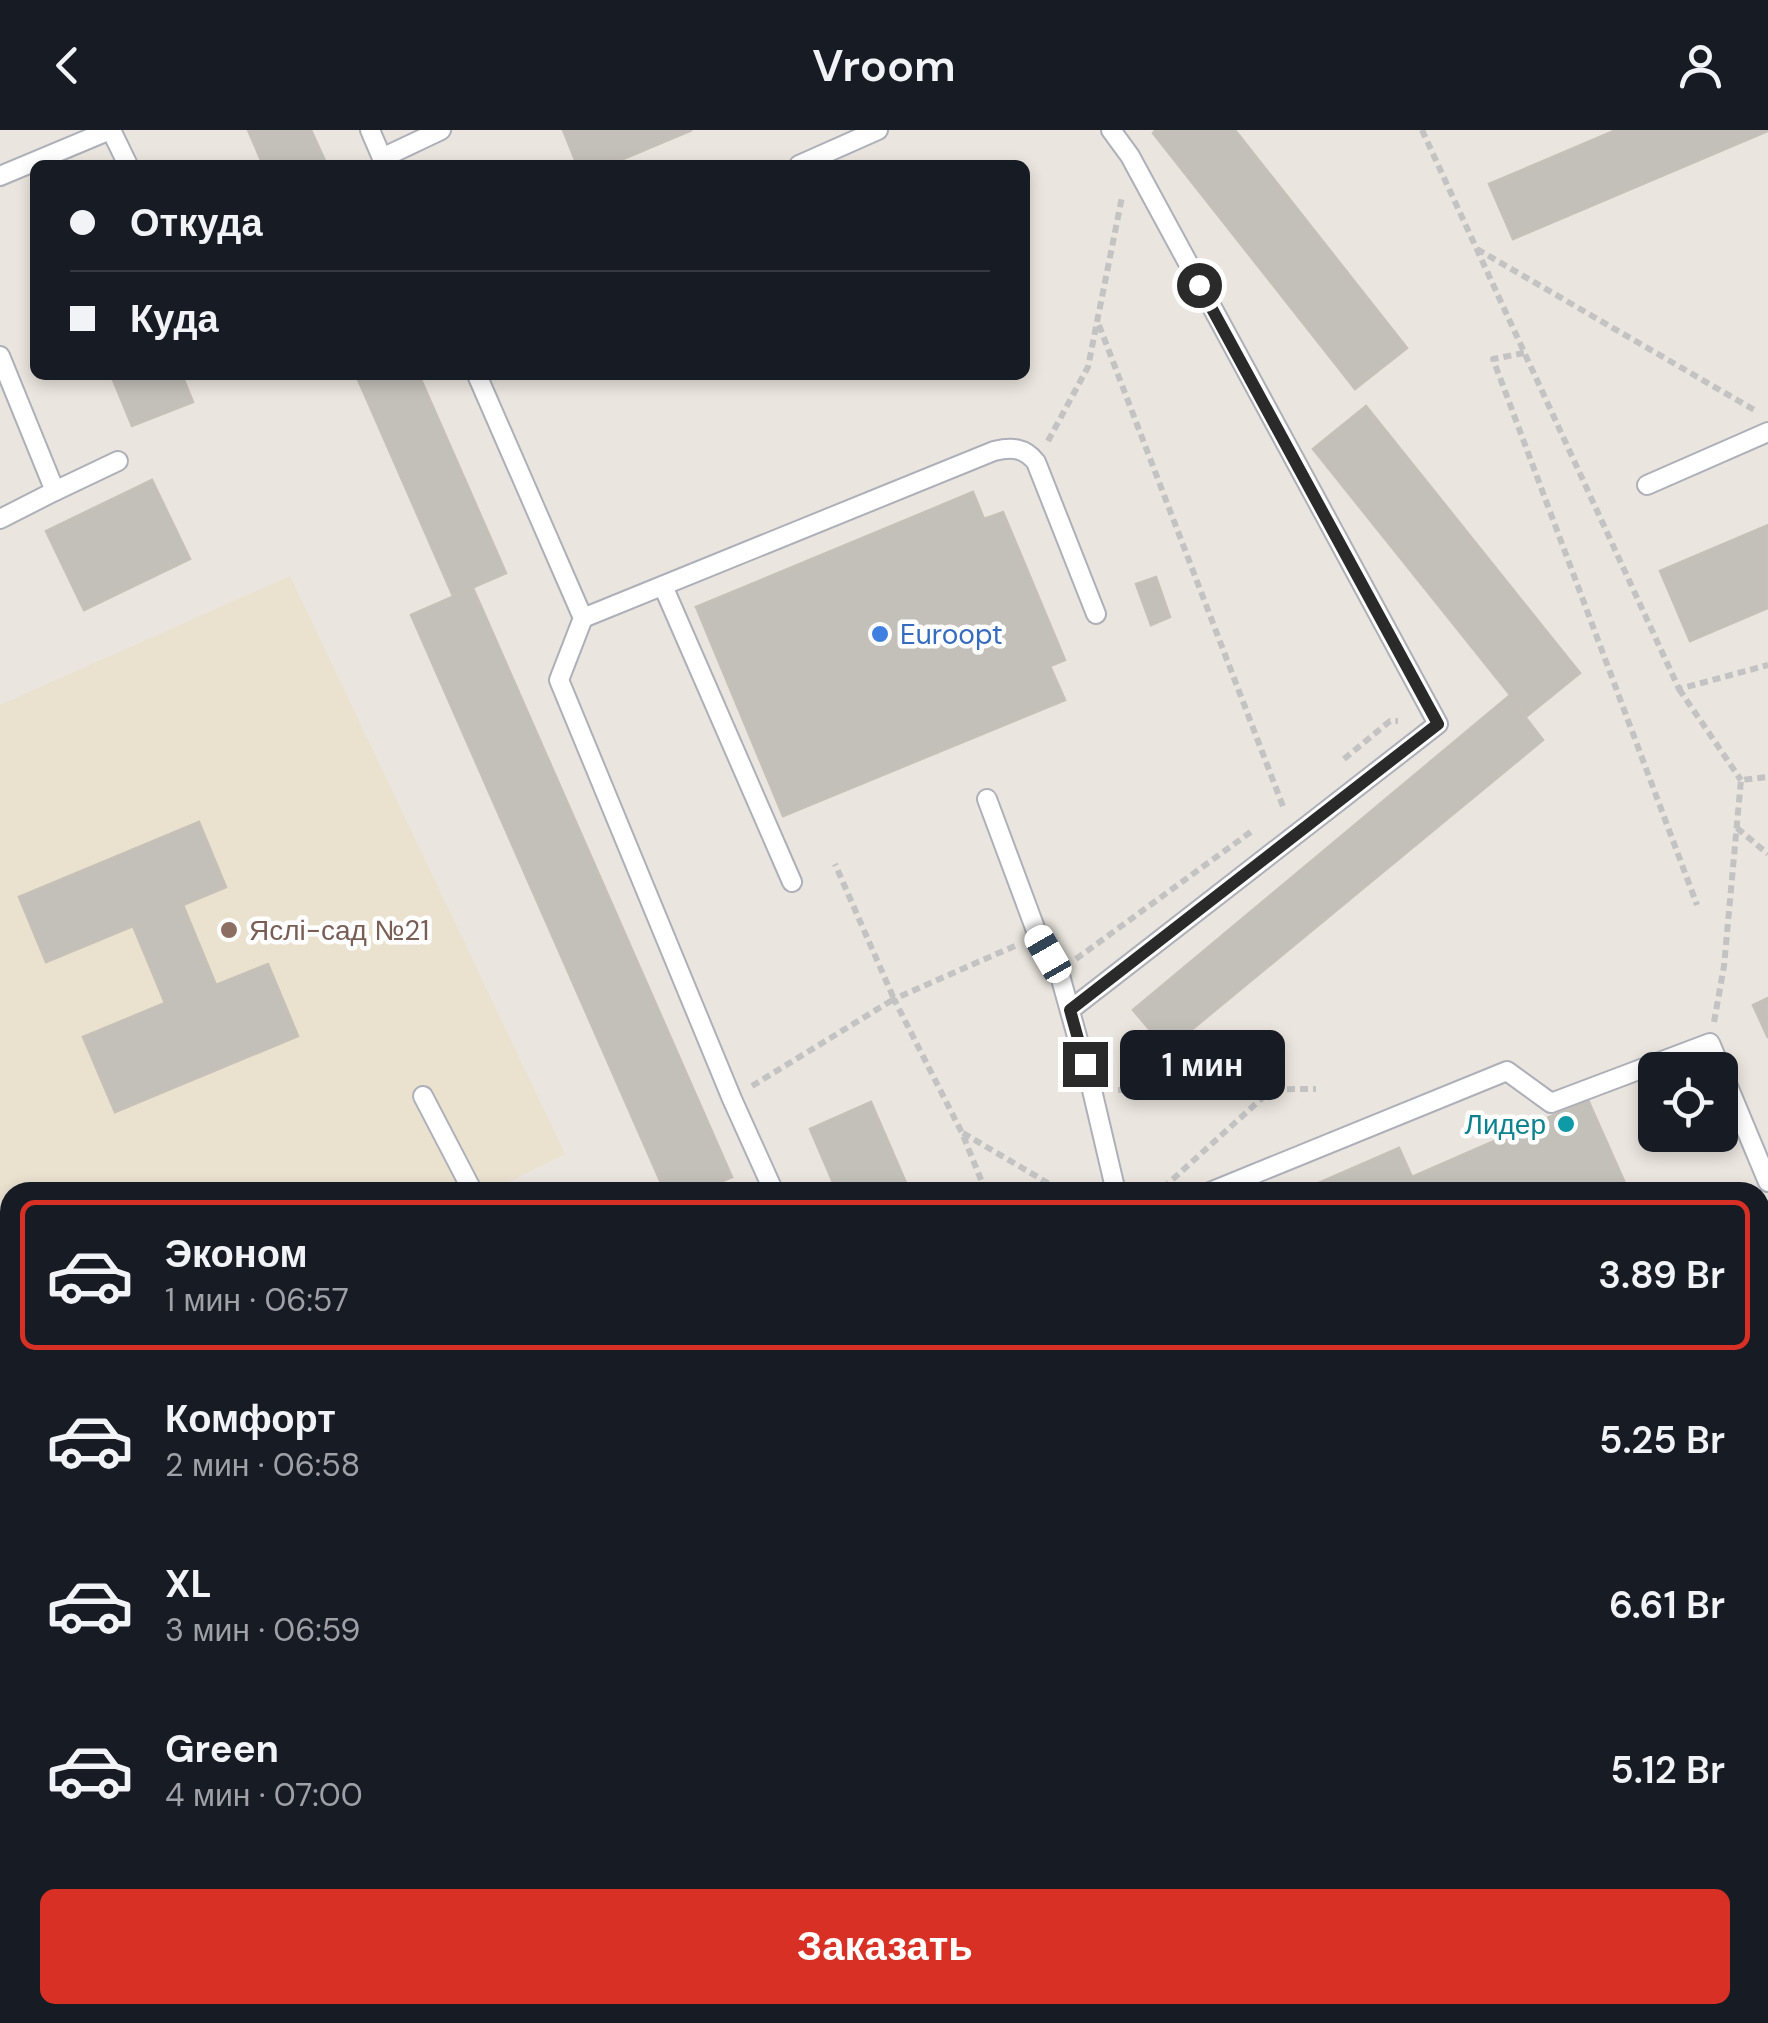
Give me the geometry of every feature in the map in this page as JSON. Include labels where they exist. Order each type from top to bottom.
[{"type":"lane","points":[[38,160],[110,130],[125,160]]},
{"type":"lane","points":[[370,130],[383,160]]},
{"type":"lane","points":[[385,160],[441,130]]},
{"type":"lane","points":[[810,160],[878,130]]},
{"type":"lane","points":[[1070,1010],[1438,724],[1130,156],[1111,130]]},
{"type":"lane","points":[[0,176],[30,163]]},
{"type":"lane","points":[[0,356],[55,491]]},
{"type":"lane","points":[[478,380],[582,618],[558,680],[770,1182]]},
{"type":"lane","points":[[1647,485],[1768,432]]},
{"type":"lane","points":[[582,618],[1012,447],[1030,454],[1036,462],[1096,614]]},
{"type":"lane","points":[[0,518],[118,461]]},
{"type":"lane","points":[[663,586],[792,882]]},
{"type":"lane","points":[[987,799],[1038,936],[1059,972],[1114,1182]]},
{"type":"lane","points":[[1235,1182],[1507,1071],[1551,1103],[1710,1043],[1768,1182]]},
{"type":"lane","points":[[423,1096],[468,1182]]},
{"type":"path","points":[[1422,130],[1680,689],[1741,780],[1724,966],[1710,1043]]},
{"type":"path","points":[[1036,462],[1088,368],[1130,156]]},
{"type":"path","points":[[1476,248],[1768,418]]},
{"type":"path","points":[[1099,325],[1284,809]]},
{"type":"path","points":[[1524,353],[1493,359],[1697,904]]},
{"type":"path","points":[[1680,689],[1768,665]]},
{"type":"path","points":[[1330,771],[1390,721],[1438,724]]},
{"type":"path","points":[[1741,780],[1768,776]]},
{"type":"path","points":[[1270,819],[1300,796]]},
{"type":"path","points":[[1736,828],[1768,854]]},
{"type":"path","points":[[1059,972],[1255,829]]},
{"type":"path","points":[[836,864],[894,998],[962,1133],[982,1182]]},
{"type":"path","points":[[732,1098],[894,998],[1038,936]]},
{"type":"path","points":[[1092,1090],[1316,1089]]},
{"type":"path","points":[[1170,1182],[1272,1090]]},
{"type":"path","points":[[962,1133],[1046,1182]]},
{"type":"shaded area","name":"Яслі-сад №21","points":[[290,576],[565,1154],[508,1182],[0,1182],[0,705]]},
{"type":"building","points":[[248,130],[311,130],[325,160],[261,160]]},
{"type":"building","points":[[563,130],[692,130],[621,160],[575,160]]},
{"type":"building","points":[[1235,130],[1407,348],[1355,389],[1153,133]]},
{"type":"building","points":[[1616,130],[1768,131],[1513,239],[1489,184]]},
{"type":"building","points":[[113,380],[184,380],[193,402],[132,426]]},
{"type":"building","points":[[358,380],[421,380],[506,573],[453,596]]},
{"type":"building","points":[[1366,406],[1580,673],[1527,716],[1313,449]]},
{"type":"building","points":[[152,480],[190,559],[84,610],[46,531]]},
{"type":"building","name":"Euroopt","points":[[973,492],[984,519],[1003,512],[1065,660],[1050,666],[1065,700],[783,816],[696,607]]},
{"type":"building","points":[[1768,525],[1768,608],[1690,641],[1660,571]]},
{"type":"building","points":[[1156,577],[1170,617],[1151,625],[1136,584]]},
{"type":"building","points":[[473,588],[732,1177],[721,1182],[661,1182],[411,615]]},
{"type":"building","points":[[1509,696],[1543,740],[1167,1050],[1133,1010]]},
{"type":"building","name":"Яслі-сад №21","points":[[199,822],[226,887],[183,905],[216,985],[268,964],[298,1036],[115,1112],[83,1037],[165,1003],[133,926],[46,962],[19,897]]},
{"type":"building","points":[[1768,998],[1768,1038],[1753,1005]]},
{"type":"building","name":"Лидер","points":[[1588,1100],[1625,1182],[1321,1182],[1399,1148],[1412,1177]]},
{"type":"building","points":[[871,1102],[906,1182],[833,1182],[810,1129]]},
{"type":"place","name":"Euroopt","points":[[880,634]]},
{"type":"place","name":"Яслі-сад №21","points":[[229,930]]},
{"type":"place","name":"Лидер","points":[[1566,1124]]},
{"type":"route","points":[[1085,1064],[1070,1010],[1438,724],[1199,285]]}]
